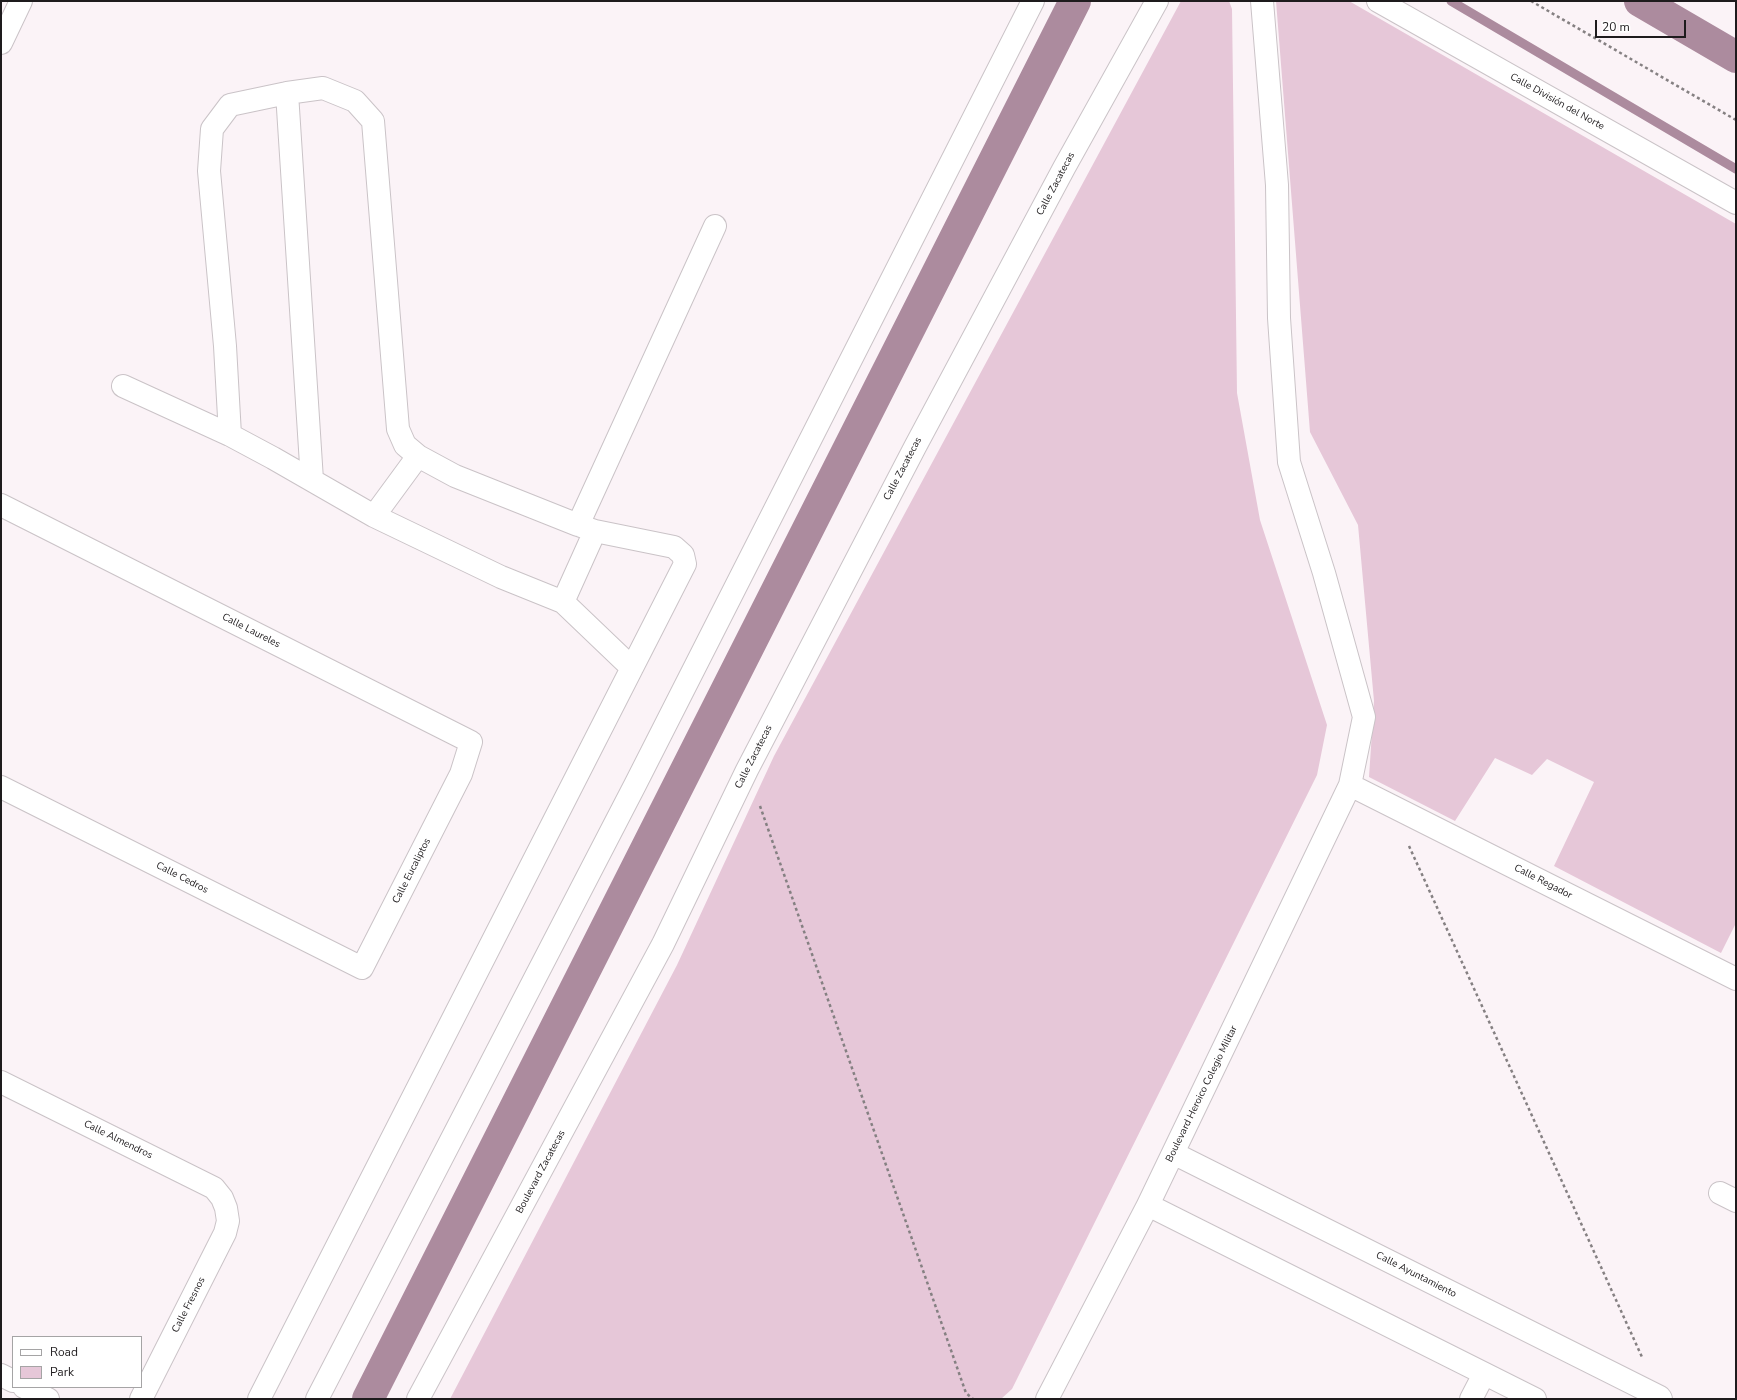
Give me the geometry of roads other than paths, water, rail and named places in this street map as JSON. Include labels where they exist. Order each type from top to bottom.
[{"type":"street","points":[[1,43],[22,1]]},
{"type":"street","points":[[317,1399],[631,792],[1033,1]]},
{"type":"street","name":"Calle Zacatecas","points":[[663,944],[748,770],[914,447],[1064,168],[1156,1]]},
{"type":"street","name":"Boulevard Heroico Colegio Militar","points":[[1047,1399],[1148,1205],[1350,785],[1364,717],[1324,573],[1289,462],[1279,318],[1277,185],[1262,1]]},
{"type":"street","name":"Calle División del Norte","points":[[1378,1],[1736,203]]},
{"type":"street","points":[[230,435],[225,346],[209,171],[212,129],[230,105],[287,93],[323,88],[355,101],[373,120],[398,429],[405,445],[418,456],[455,476],[586,528],[674,547],[683,555],[685,564],[258,1399]]},
{"type":"street","points":[[287,93],[312,480]]},
{"type":"street","points":[[563,602],[586,528],[715,226]]},
{"type":"street","points":[[123,386],[230,435],[374,516],[500,577],[563,602],[632,668]]},
{"type":"street","points":[[374,516],[418,456]]},
{"type":"street","name":"Calle Laureles","points":[[1,505],[471,742],[461,774]]},
{"type":"street","name":"Calle Eucaliptos","points":[[362,968],[461,774]]},
{"type":"street","name":"Calle Regador","points":[[1350,785],[1736,979]]},
{"type":"street","name":"Calle Cedros","points":[[1,788],[362,968]]},
{"type":"street","name":"Boulevard Zacatecas","points":[[418,1399],[663,944]]},
{"type":"street","name":"Calle Almendros","points":[[1,1082],[214,1188],[222,1198],[226,1208]]},
{"type":"street","name":"Calle Ayuntamiento","points":[[1173,1153],[1660,1398]]},
{"type":"street","points":[[1148,1205],[1535,1399]]},
{"type":"street","name":"Calle Fresnos","points":[[140,1399],[225,1233],[228,1221],[226,1208]]},
{"type":"street","points":[[1471,1399],[1484,1374]]},
{"type":"street","points":[[1,1375],[12,1380]]},
{"type":"street","points":[[26,1388],[48,1399]]},
{"type":"waterway","points":[[368,1399],[1075,1]]},
{"type":"waterway","points":[[1451,1],[1736,169]]},
{"type":"waterway","points":[[1640,1],[1736,57]]}]
